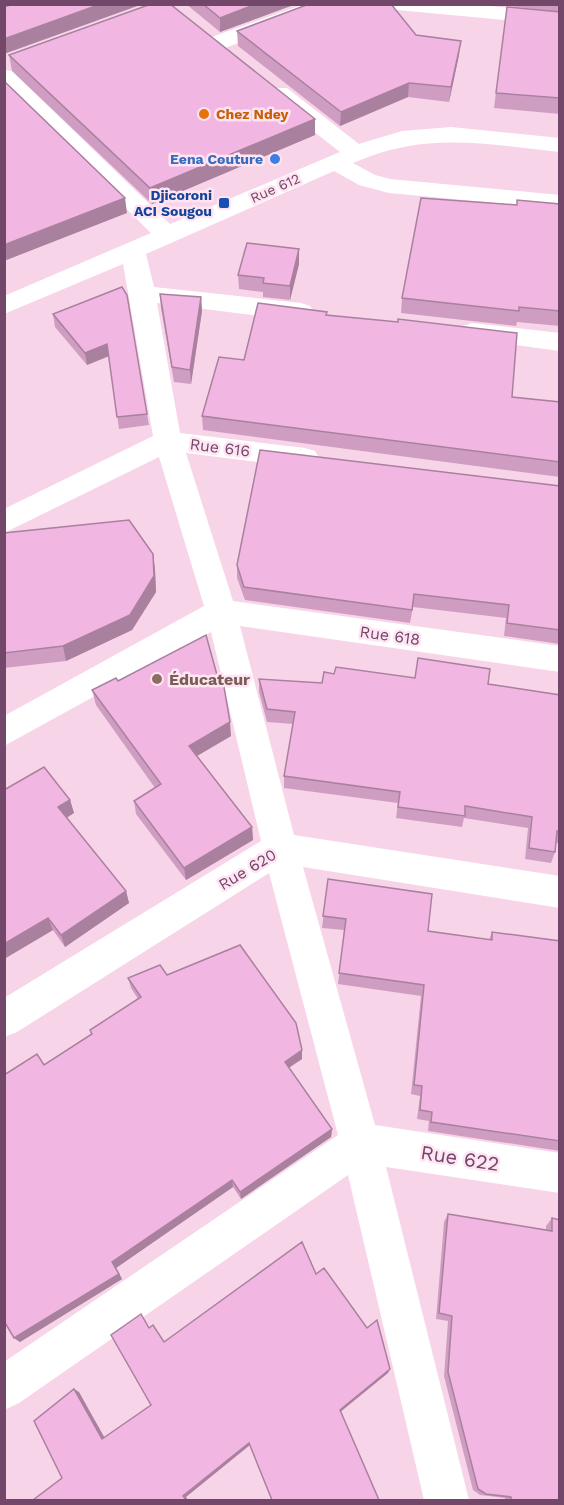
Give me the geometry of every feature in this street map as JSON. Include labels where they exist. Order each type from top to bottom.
[{"type":"street","points":[[236,58],[209,37],[325,4]]},
{"type":"street","points":[[397,4],[560,19]]},
{"type":"street","points":[[8,67],[168,236]]},
{"type":"street","points":[[263,80],[367,180],[389,186],[560,202]]},
{"type":"street","name":"Rue 612","points":[[4,306],[345,158],[402,138],[452,134],[560,145]]},
{"type":"street","points":[[133,251],[143,294],[168,441],[221,611],[280,848],[360,1143],[447,1500]]},
{"type":"street","points":[[143,294],[322,314]]},
{"type":"street","points":[[452,330],[560,342]]},
{"type":"street","name":"Rue 616","points":[[4,522],[168,441],[334,461]]},
{"type":"street","points":[[4,732],[221,611]]},
{"type":"street","name":"Rue 618","points":[[221,611],[560,659]]},
{"type":"street","name":"Rue 620","points":[[4,1019],[280,848],[560,892]]},
{"type":"street","points":[[4,1388],[360,1143]]},
{"type":"street","name":"Rue 622","points":[[360,1143],[560,1173]]},
{"type":"shaded area","points":[[5,5],[559,5],[559,1500],[5,1500]]},
{"type":"building","points":[[13,4],[101,4],[4,39],[4,7]]},
{"type":"building","points":[[151,4],[170,4],[315,119],[150,188],[9,55]]},
{"type":"building","points":[[203,4],[256,4],[220,18]]},
{"type":"building","points":[[309,4],[391,4],[416,35],[461,41],[451,87],[409,83],[341,112],[237,31]]},
{"type":"building","points":[[507,7],[560,12],[560,98],[496,93]]},
{"type":"building","points":[[4,81],[125,198],[4,245]]},
{"type":"building","points":[[421,198],[517,205],[517,200],[560,204],[560,311],[519,307],[519,311],[402,298]]},
{"type":"building","points":[[247,243],[299,249],[290,286],[263,283],[264,278],[238,275]]},
{"type":"building","points":[[122,287],[127,295],[147,414],[117,417],[107,344],[85,353],[53,314]]},
{"type":"building","points":[[160,294],[201,297],[190,370],[172,367]]},
{"type":"building","points":[[258,303],[327,312],[326,315],[398,322],[398,319],[517,333],[512,397],[560,402],[560,462],[202,416],[219,357],[244,360]]},
{"type":"building","points":[[260,450],[560,486],[560,630],[507,623],[509,605],[414,594],[412,610],[244,587],[237,565]]},
{"type":"building","points":[[129,520],[153,554],[154,576],[130,615],[63,646],[4,653],[4,533]]},
{"type":"building","points":[[206,635],[217,675],[222,675],[230,722],[189,746],[252,827],[184,868],[134,801],[161,784],[92,690],[116,678],[118,681]]},
{"type":"building","points":[[418,658],[490,669],[488,684],[560,695],[560,831],[557,831],[555,852],[529,848],[532,817],[465,806],[465,816],[398,807],[400,792],[284,776],[295,712],[267,709],[259,679],[322,683],[324,672],[334,674],[336,667],[415,678]]},
{"type":"building","points":[[44,767],[70,800],[58,807],[126,891],[61,935],[48,918],[4,944],[4,790]]},
{"type":"building","points":[[328,879],[432,894],[428,931],[492,940],[492,932],[560,941],[560,1141],[431,1122],[432,1112],[420,1110],[422,1086],[414,1085],[424,985],[339,973],[346,919],[323,916]]},
{"type":"building","points":[[240,945],[296,1023],[302,1050],[285,1062],[332,1129],[240,1192],[232,1180],[112,1262],[119,1274],[14,1338],[4,1321],[4,1075],[37,1054],[44,1065],[92,1034],[90,1030],[141,997],[128,978],[160,965],[167,975]]},
{"type":"building","points":[[448,1214],[552,1231],[552,1218],[560,1220],[560,1500],[511,1500],[511,1497],[486,1494],[478,1489],[448,1372],[452,1316],[439,1313]]},
{"type":"building","points":[[302,1242],[316,1274],[324,1268],[367,1328],[377,1320],[390,1369],[340,1410],[379,1500],[272,1500],[249,1443],[183,1496],[186,1500],[33,1500],[62,1478],[34,1421],[74,1389],[102,1439],[151,1405],[111,1335],[141,1314],[149,1328],[153,1325],[164,1342]]},
{"type":"place","name":"Chez Ndey","points":[[204,114]]},
{"type":"place","name":"Eena Couture","points":[[275,159]]},
{"type":"place","name":"Djicoroni ACI Sougou","points":[[224,203]]},
{"type":"place","name":"Éducateur","points":[[157,679]]}]
